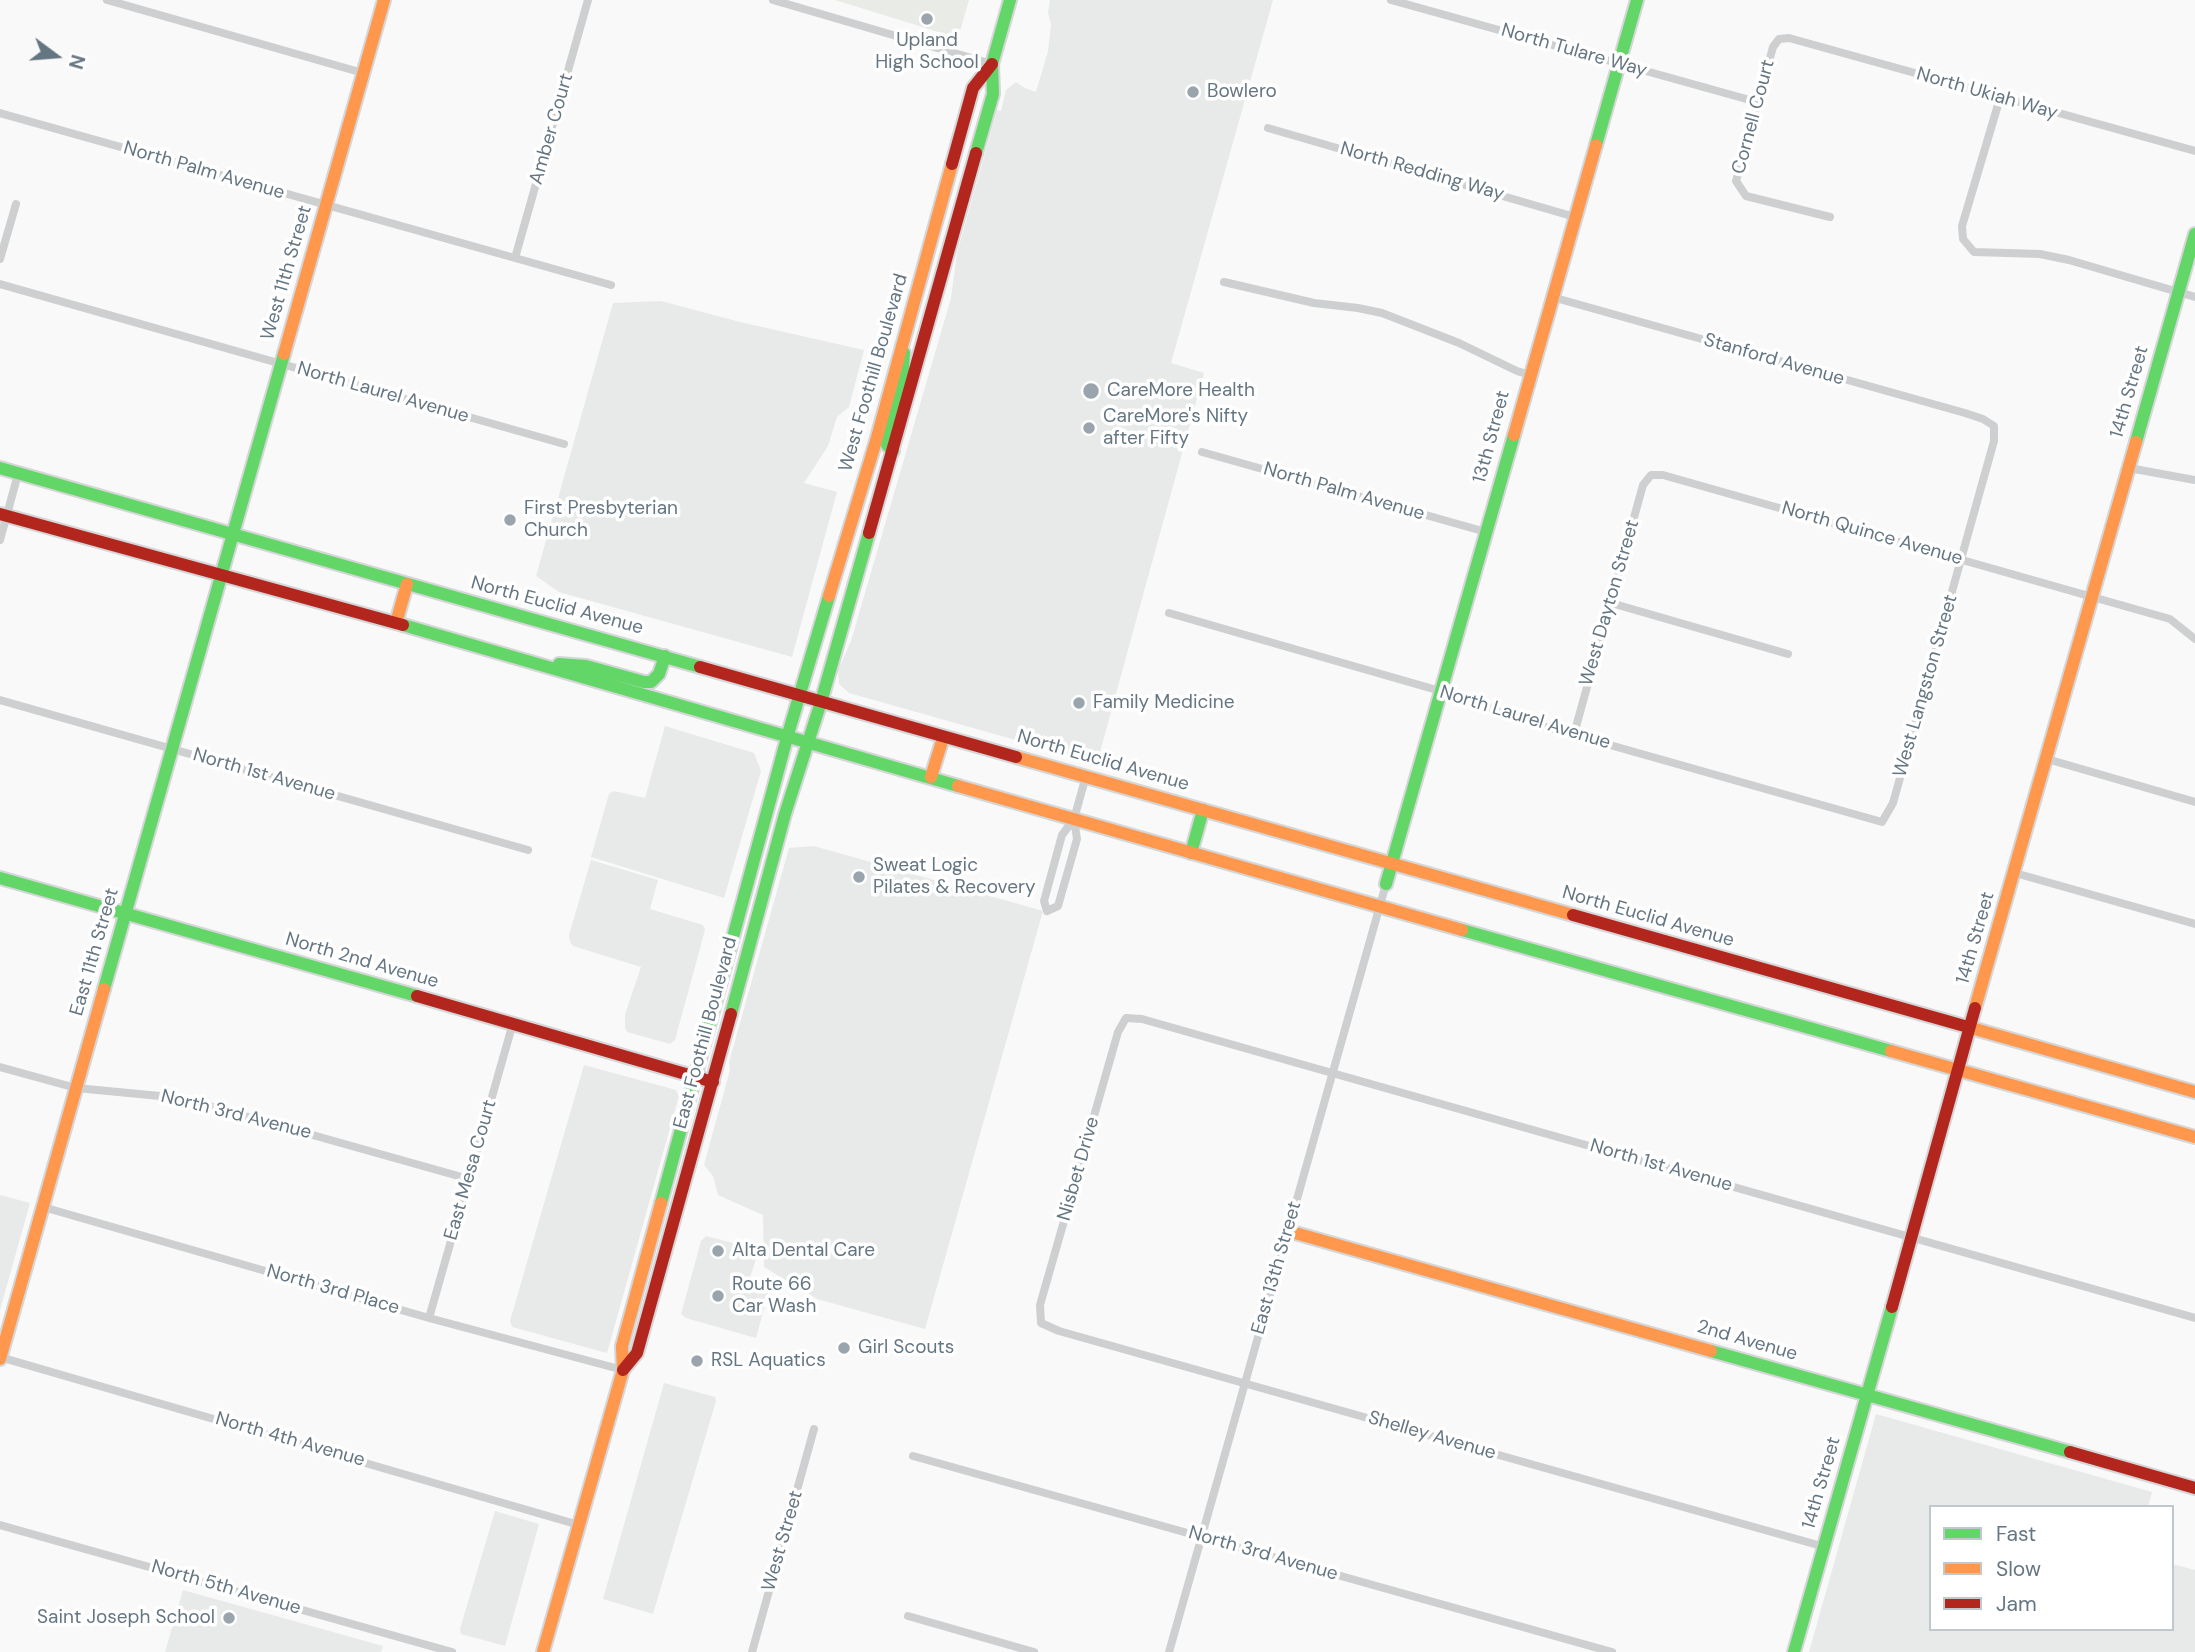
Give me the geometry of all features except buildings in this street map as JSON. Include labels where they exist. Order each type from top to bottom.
[{"type":"main road","name":"West 11th Street","points":[[227,556],[384,0]]},
{"type":"main road","name":"West Foothill Boulevard","points":[[821,702],[993,94],[992,64],[1010,0]]},
{"type":"main road","name":"13th Street","points":[[1386,884],[1637,0]]},
{"type":"main road","name":"West Foothill Boulevard","points":[[800,696],[902,346],[973,88],[992,64]]},
{"type":"main road","name":"14th Street","points":[[1794,1652],[2195,234]]},
{"type":"main road","points":[[893,451],[886,440],[904,372],[906,359],[902,346]]},
{"type":"main road","name":"North Euclid Avenue","points":[[0,468],[2195,1092]]},
{"type":"main road","points":[[3,515],[538,663],[1191,853],[2195,1137]]},
{"type":"main road","name":"East 11th Street","points":[[0,1358],[227,556]]},
{"type":"main road","points":[[396,623],[407,584]]},
{"type":"main road","points":[[538,663],[586,666],[651,682],[659,674],[666,656]]},
{"type":"main road","name":"East Foothill Boulevard","points":[[543,1652],[623,1370],[622,1346],[800,696]]},
{"type":"main road","name":"East Foothill Boulevard","points":[[623,1370],[637,1353],[780,834],[821,702]]},
{"type":"main road","points":[[931,777],[943,738]]},
{"type":"main road","points":[[1191,853],[1203,810]]},
{"type":"main road","name":"North 2nd Avenue","points":[[0,878],[713,1082]]},
{"type":"main road","name":"2nd Avenue","points":[[1289,1231],[2195,1488]]},
{"type":"street","points":[[107,0],[363,73]]},
{"type":"street","name":"Amber Court","points":[[515,258],[588,0]]},
{"type":"street","points":[[773,0],[992,64]]},
{"type":"street","name":"North Tulare Way","points":[[1391,0],[1757,102]]},
{"type":"street","name":"North Ukiah Way","points":[[1779,39],[1789,38],[1849,54],[2195,152]]},
{"type":"street","name":"Cornell Court","points":[[1779,39],[1773,47],[1736,181],[1746,196],[1830,217]]},
{"type":"street","points":[[2000,98],[1962,226],[1963,239],[1974,252],[2040,254],[2195,297]]},
{"type":"street","name":"North Palm Avenue","points":[[0,113],[611,285]]},
{"type":"street","name":"North Redding Way","points":[[1268,128],[1575,216]]},
{"type":"street","points":[[0,259],[16,204]]},
{"type":"street","points":[[1224,282],[1314,303],[1382,313],[1530,375]]},
{"type":"street","name":"North Laurel Avenue","points":[[0,284],[564,444]]},
{"type":"street","name":"Stanford Avenue","points":[[1552,297],[1965,413],[1994,426]]},
{"type":"street","name":"West Langston Street","points":[[1882,822],[1893,803],[1994,441],[1994,426]]},
{"type":"street","name":"North Palm Avenue","points":[[1202,452],[1486,532]]},
{"type":"street","points":[[2129,468],[2195,480]]},
{"type":"street","points":[[0,540],[3,515],[18,474]]},
{"type":"street","name":"North Quince Avenue","points":[[1651,475],[1663,475],[2169,620],[2195,639]]},
{"type":"street","name":"West Dayton Street","points":[[1574,734],[1643,485],[1651,475]]},
{"type":"street","points":[[1611,603],[1787,654]]},
{"type":"street","name":"North Laurel Avenue","points":[[1169,612],[1475,701],[1511,717],[1882,822]]},
{"type":"street","name":"North 1st Avenue","points":[[0,700],[528,850]]},
{"type":"street","points":[[2047,760],[2195,802]]},
{"type":"street","points":[[1074,819],[1077,839],[1058,906],[1047,911],[1044,901],[1062,835],[1074,819],[1086,776]]},
{"type":"street","points":[[2015,873],[2195,923]]},
{"type":"street","name":"East 13th Street","points":[[1169,1652],[1386,884]]},
{"type":"street","name":"North 1st Avenue","points":[[1126,1018],[1142,1019],[2195,1318]]},
{"type":"street","name":"Nisbet Drive","points":[[1041,1323],[1040,1305],[1118,1032],[1126,1018]]},
{"type":"street","name":"East Mesa Court","points":[[429,1318],[513,1023]]},
{"type":"street","name":"North 3rd Avenue","points":[[0,1067],[76,1088],[181,1098],[469,1179]]},
{"type":"street","name":"North 3rd Place","points":[[43,1207],[429,1318],[623,1370]]},
{"type":"street","name":"Shelley Avenue","points":[[1041,1323],[1059,1331],[1245,1384],[1825,1546]]},
{"type":"street","name":"North 4th Avenue","points":[[0,1358],[579,1525]]},
{"type":"street","name":"West Street","points":[[752,1652],[814,1429]]},
{"type":"street","name":"North 3rd Avenue","points":[[913,1456],[1612,1652]]},
{"type":"street","name":"North 5th Avenue","points":[[0,1524],[452,1652]]},
{"type":"street","points":[[908,1616],[1034,1652]]},
{"type":"shaded area","name":"Upland High School","points":[[835,0],[969,0],[958,38]]},
{"type":"shaded area","points":[[1050,0],[1273,0],[1171,363],[1204,373],[1097,763],[849,693],[839,684],[838,670],[851,641],[951,298],[957,253],[997,110],[1001,111],[1006,90],[1016,82],[1036,92],[1048,51]]},
{"type":"shaded area","points":[[661,301],[864,350],[849,407],[837,417],[828,446],[804,483],[837,492],[792,657],[559,592],[536,576],[613,303]]},
{"type":"shaded area","points":[[665,726],[754,753],[761,771],[724,898],[591,857],[609,794],[614,791],[645,798]]},
{"type":"shaded area","points":[[814,846],[1043,911],[925,1329],[817,1299],[764,1267],[763,1215],[718,1195],[713,1176],[704,1165],[730,1070],[729,1062],[789,848]]},
{"type":"shaded area","points":[[591,860],[658,880],[650,909],[703,925],[705,930],[675,1040],[670,1044],[627,1032],[625,1028],[625,1014],[641,967],[573,946],[570,942],[569,935]]},
{"type":"shaded area","points":[[584,1065],[676,1090],[679,1096],[607,1353],[512,1327],[510,1321]]},
{"type":"shaded area","points":[[0,1195],[30,1203],[0,1310]]},
{"type":"shaded area","points":[[706,1236],[759,1250],[747,1287],[768,1294],[756,1338],[686,1318],[681,1314],[701,1241]]},
{"type":"shaded area","points":[[664,1383],[715,1397],[716,1401],[653,1614],[603,1599]]},
{"type":"shaded area","points":[[1876,1414],[2152,1492],[2149,1505],[1929,1505],[1929,1631],[2174,1631],[2174,1565],[2195,1570],[2195,1652],[1809,1652]]},
{"type":"shaded area","points":[[495,1511],[539,1524],[505,1646],[461,1634],[460,1629]]},
{"type":"shaded area","name":"Saint Joseph School","points":[[183,1590],[383,1646],[381,1652],[165,1652]]},
{"type":"traffic: fast","points":[[976,153],[993,94],[992,64],[1010,0]]},
{"type":"traffic: fast","points":[[1596,145],[1637,0]]},
{"type":"traffic: fast","points":[[2136,442],[2195,234]]},
{"type":"traffic: fast","points":[[893,451],[886,440],[902,383],[904,353]]},
{"type":"traffic: fast","points":[[104,989],[284,354]]},
{"type":"traffic: fast","points":[[1386,884],[1514,435]]},
{"type":"traffic: fast","points":[[0,468],[700,667]]},
{"type":"traffic: fast","points":[[731,1014],[785,814],[821,702],[869,533]]},
{"type":"traffic: fast","points":[[661,1203],[788,734],[829,596]]},
{"type":"traffic: fast","points":[[403,625],[958,786]]},
{"type":"traffic: fast","points":[[559,664],[586,666],[651,682],[659,674],[665,656]]},
{"type":"traffic: fast","points":[[1191,853],[1203,810]]},
{"type":"traffic: fast","points":[[0,878],[417,996]]},
{"type":"traffic: fast","points":[[1462,930],[1891,1051]]},
{"type":"traffic: fast","points":[[1794,1652],[1892,1307]]},
{"type":"traffic: fast","points":[[1711,1351],[2070,1452]]},
{"type":"traffic: slow","points":[[284,354],[384,0]]},
{"type":"traffic: slow","points":[[1514,435],[1596,145]]},
{"type":"traffic: slow","points":[[829,596],[876,441],[952,164]]},
{"type":"traffic: slow","points":[[1975,1008],[2136,442]]},
{"type":"traffic: slow","points":[[396,623],[407,584]]},
{"type":"traffic: slow","points":[[931,777],[943,738]]},
{"type":"traffic: slow","points":[[1016,757],[1573,915]]},
{"type":"traffic: slow","points":[[958,786],[1462,930]]},
{"type":"traffic: slow","points":[[0,1359],[104,989]]},
{"type":"traffic: slow","points":[[1968,1027],[2195,1092]]},
{"type":"traffic: slow","points":[[1891,1051],[2195,1137]]},
{"type":"traffic: slow","points":[[543,1652],[623,1370],[622,1346],[661,1203]]},
{"type":"traffic: slow","points":[[1288,1231],[1711,1351]]},
{"type":"traffic: jam","points":[[952,164],[973,88],[992,64]]},
{"type":"traffic: jam","points":[[869,533],[976,153]]},
{"type":"traffic: jam","points":[[0,514],[403,625]]},
{"type":"traffic: jam","points":[[700,667],[1016,757]]},
{"type":"traffic: jam","points":[[1573,915],[1968,1027]]},
{"type":"traffic: jam","points":[[417,996],[713,1082]]},
{"type":"traffic: jam","points":[[1892,1307],[1975,1008]]},
{"type":"traffic: jam","points":[[623,1370],[637,1353],[731,1014]]},
{"type":"traffic: jam","points":[[2070,1452],[2195,1488]]},
{"type":"place","name":"Upland High School","points":[[927,19]]},
{"type":"place","name":"Bowlero","points":[[1193,92]]},
{"type":"place","name":"CareMore Health","points":[[1091,391]]},
{"type":"place","name":"CareMore's Nifty after Fifty","points":[[1089,428]]},
{"type":"place","name":"First Presbyterian Church","points":[[510,520]]},
{"type":"place","name":"Family Medicine","points":[[1079,703]]},
{"type":"place","name":"Sweat Logic Pilates & Recovery","points":[[859,877]]},
{"type":"place","name":"Alta Dental Care","points":[[718,1251]]},
{"type":"place","name":"Route 66 Car Wash","points":[[718,1296]]},
{"type":"place","name":"Girl Scouts","points":[[844,1348]]},
{"type":"place","name":"RSL Aquatics","points":[[697,1361]]},
{"type":"place","name":"Saint Joseph School","points":[[229,1618]]}]
